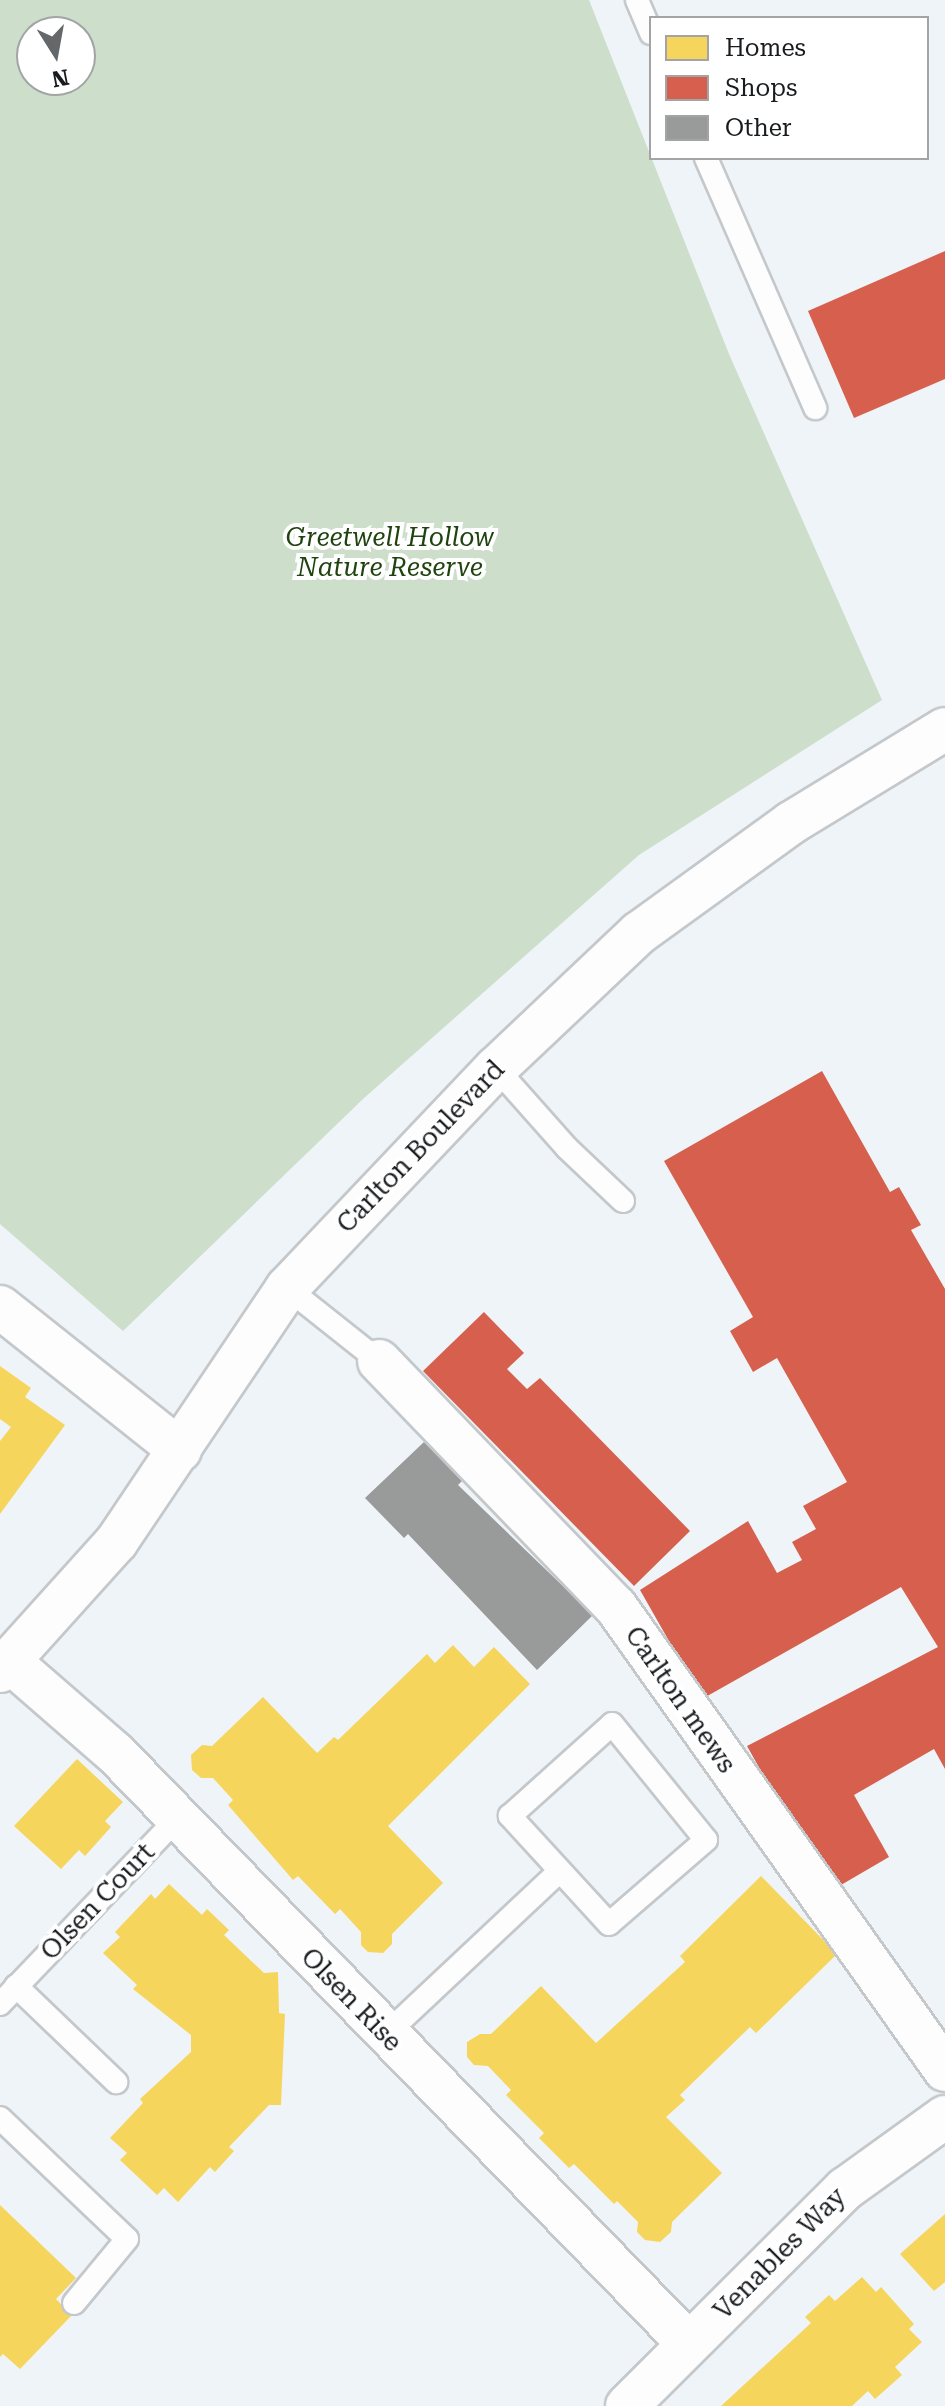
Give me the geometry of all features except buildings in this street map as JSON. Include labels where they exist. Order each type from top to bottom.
[{"type":"street","name":"Carlton Boulevard","points":[[5,1666],[117,1541],[287,1288],[496,1068],[639,933],[791,823],[945,729]]},
{"type":"street","points":[[0,1307],[180,1450]]},
{"type":"street","name":"Carlton mews","points":[[379,1361],[616,1607],[945,2070]]},
{"type":"street","name":"Olsen Rise","points":[[5,1666],[116,1754],[384,2036],[689,2344]]},
{"type":"street","name":"Venables Way","points":[[627,2406],[845,2189],[945,2117]]},
{"type":"lane","points":[[637,0],[649,28]]},
{"type":"lane","points":[[707,160],[815,408]]},
{"type":"lane","points":[[496,1068],[567,1148],[623,1201]]},
{"type":"lane","points":[[287,1288],[379,1361]]},
{"type":"lane","points":[[612,1724],[706,1840],[609,1924],[560,1871],[510,1816],[612,1724]]},
{"type":"lane","name":"Olsen Court","points":[[0,2004],[179,1817]]},
{"type":"lane","points":[[384,2036],[560,1871]]},
{"type":"lane","points":[[16,1986],[116,2082]]},
{"type":"lane","points":[[0,2118],[127,2239],[74,2303]]},
{"type":"green space","name":"Greetwell Hollow Nature Reserve","points":[[0,0],[589,0],[649,152],[649,160],[652,160],[729,354],[882,700],[639,855],[363,1099],[123,1331],[0,1224]]}]
